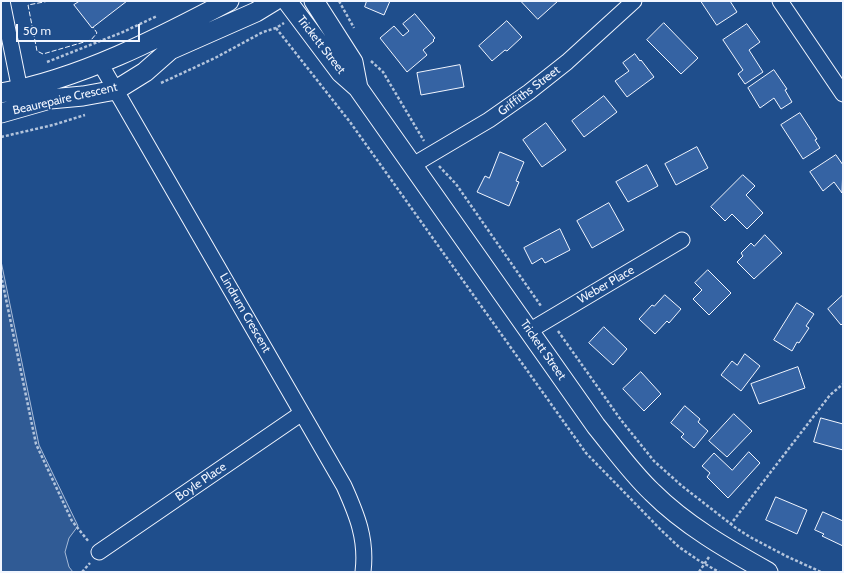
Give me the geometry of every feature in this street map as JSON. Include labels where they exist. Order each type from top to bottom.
[{"type":"street","points":[[2,1],[21,99]]},
{"type":"street","name":"Beaurepaire Crescent","points":[[1,113],[21,99],[60,79],[174,30],[229,1]]},
{"type":"street","name":"Beaurepaire Crescent","points":[[1,93],[21,99],[50,99],[83,96],[116,90],[144,72],[170,50],[256,12],[274,1]]},
{"type":"street","name":"Trickett Street","points":[[287,1],[341,73],[358,88],[596,426],[651,492],[718,544],[768,572]]},
{"type":"street","name":"Trickett Street","points":[[314,1],[353,62],[358,88]]},
{"type":"street","name":"Griffiths Street","points":[[413,165],[489,120],[529,92],[567,62],[634,1]]},
{"type":"street","points":[[780,1],[843,94]]},
{"type":"street","name":"Lindrum Crescent","points":[[100,63],[344,486],[358,518],[362,540],[364,563],[363,572]]},
{"type":"street","name":"Weber Place","points":[[529,331],[682,240]]},
{"type":"street","name":"Boyle Place","points":[[99,552],[302,413]]},
{"type":"path","points":[[339,1],[353,26],[354,32]]},
{"type":"path","points":[[160,84],[215,58],[266,30],[276,28],[350,122],[586,453],[679,547],[719,572]]},
{"type":"path","points":[[41,64],[123,32]]},
{"type":"path","points":[[368,59],[383,72],[424,142]]},
{"type":"path","points":[[1,137],[53,125],[91,113]]},
{"type":"path","points":[[441,170],[456,184],[621,420],[654,461],[682,486],[750,537],[821,572]]},
{"type":"path","points":[[1,275],[36,444],[72,521],[99,552]]},
{"type":"path","points":[[731,524],[830,395],[843,384]]},
{"type":"path","points":[[699,572],[705,564]]},
{"type":"shaded area","points":[[1,261],[39,445],[78,526],[69,538],[65,552],[69,567],[73,572],[1,572]]},
{"type":"building","points":[[80,1],[127,1],[92,28],[74,5]]},
{"type":"building","points":[[367,1],[390,1],[384,15],[365,7]]},
{"type":"building","points":[[521,1],[558,1],[538,19]]},
{"type":"building","points":[[701,1],[730,1],[737,12],[717,25]]},
{"type":"building","points":[[415,14],[435,38],[433,40],[434,41],[423,50],[427,55],[407,72],[380,38],[394,26],[403,36],[409,31],[403,24]]},
{"type":"building","points":[[507,21],[522,37],[507,51],[505,50],[492,61],[479,46]]},
{"type":"building","points":[[664,23],[698,58],[681,74],[647,40]]},
{"type":"building","points":[[747,24],[760,42],[749,50],[763,72],[745,84],[738,74],[743,70],[723,40]]},
{"type":"building","points":[[635,54],[654,77],[627,97],[615,81],[629,71],[623,63]]},
{"type":"building","points":[[460,65],[464,87],[421,95],[417,73]]},
{"type":"building","points":[[774,70],[787,89],[785,90],[792,102],[781,109],[774,98],[760,108],[748,88]]},
{"type":"building","points":[[604,96],[617,112],[584,137],[572,121]]},
{"type":"building","points":[[800,113],[817,139],[815,140],[820,148],[803,159],[781,125]]},
{"type":"building","points":[[546,123],[566,150],[542,167],[523,140]]},
{"type":"building","points":[[697,147],[708,168],[676,185],[665,164]]},
{"type":"building","points":[[500,152],[524,162],[516,181],[519,182],[509,206],[477,192],[485,176],[489,178]]},
{"type":"building","points":[[836,155],[843,165],[842,193],[834,182],[823,191],[810,172]]},
{"type":"building","points":[[647,165],[658,186],[628,202],[616,182]]},
{"type":"building","points":[[743,175],[755,186],[746,195],[763,213],[747,229],[732,214],[725,221],[711,207]]},
{"type":"building","points":[[609,203],[624,230],[592,248],[577,221]]},
{"type":"building","points":[[560,229],[570,250],[545,263],[542,258],[532,264],[524,248]]},
{"type":"building","points":[[765,235],[782,253],[754,279],[737,262],[743,256],[741,253],[751,243],[754,246]]},
{"type":"building","points":[[708,270],[731,293],[709,315],[693,299],[702,290],[695,283]]},
{"type":"building","points":[[665,295],[681,309],[669,323],[667,321],[655,334],[639,319],[652,305],[654,306]]},
{"type":"building","points":[[843,295],[843,323],[841,325],[828,309]]},
{"type":"building","points":[[797,303],[814,314],[806,326],[809,328],[799,343],[797,342],[792,351],[774,340]]},
{"type":"building","points":[[604,327],[627,349],[613,365],[589,343]]},
{"type":"building","points":[[745,354],[760,366],[741,391],[721,375],[732,361],[737,365]]},
{"type":"building","points":[[798,367],[805,388],[759,404],[751,384]]},
{"type":"building","points":[[641,372],[661,394],[644,411],[623,389]]},
{"type":"building","points":[[685,406],[700,419],[698,422],[708,431],[694,448],[681,437],[684,434],[671,423]]},
{"type":"building","points":[[734,414],[752,431],[727,457],[709,441]]},
{"type":"building","points":[[821,418],[843,424],[843,450],[814,442]]},
{"type":"building","points":[[749,452],[760,463],[728,498],[707,477],[710,473],[702,466],[714,453],[732,470]]},
{"type":"building","points":[[776,497],[807,510],[797,534],[766,520]]},
{"type":"building","points":[[823,512],[843,521],[843,546],[822,536],[824,534],[815,530]]},
{"type":"fence","points":[[49,1],[28,5],[37,51],[43,54],[91,40],[97,33],[93,27]]}]
